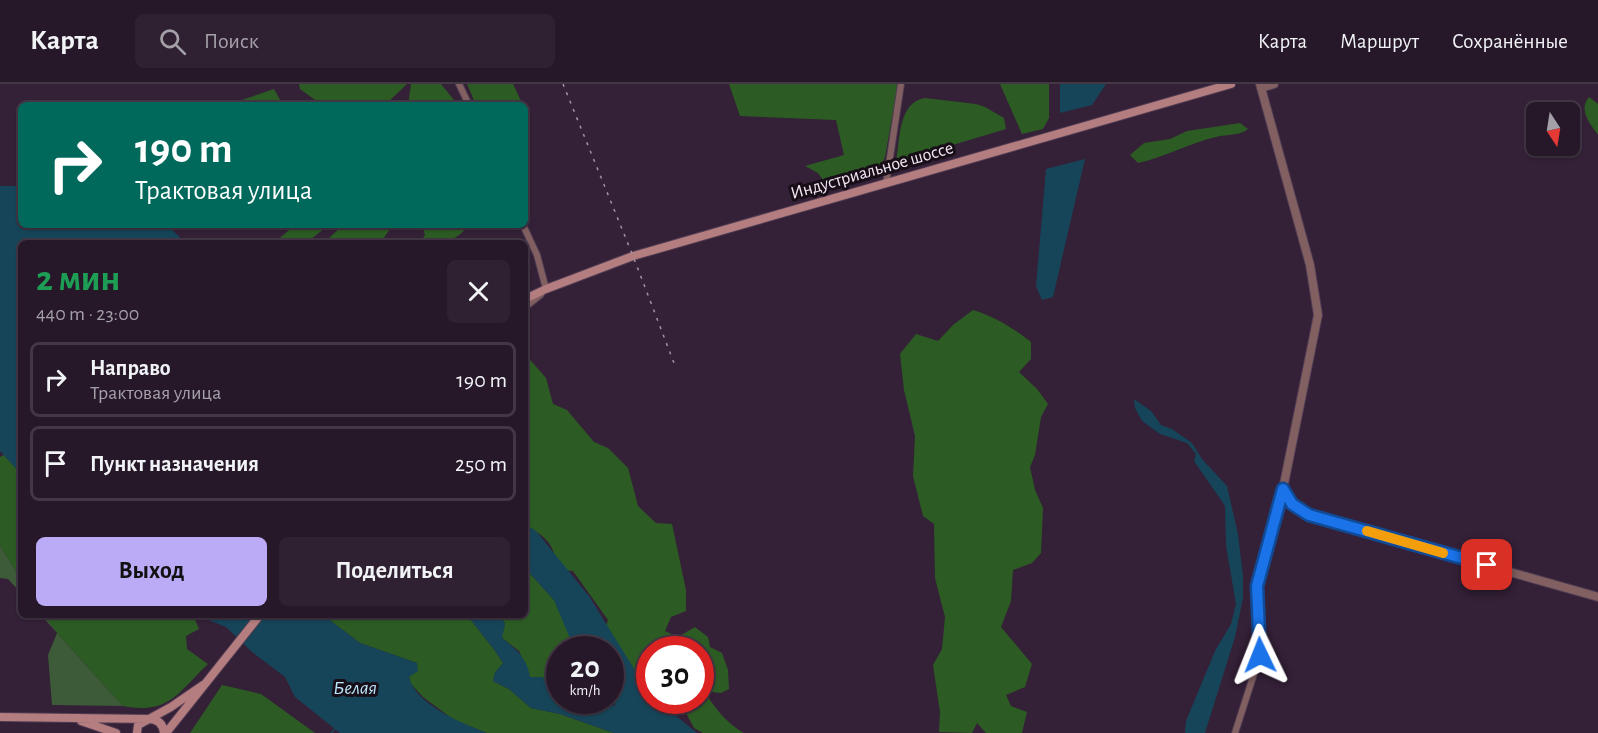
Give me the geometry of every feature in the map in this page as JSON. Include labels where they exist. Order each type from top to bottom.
[{"type":"main road","name":"Индустриальное шоссе","points":[[528,298],[633,256],[1231,84]]},
{"type":"main road","points":[[0,717],[149,719],[158,721],[165,733],[258,618]]},
{"type":"main road","points":[[136,733],[138,725],[171,707],[203,685]]},
{"type":"main road","points":[[72,718],[116,733]]},
{"type":"street","points":[[459,84],[468,102]]},
{"type":"street","points":[[886,184],[901,84]]},
{"type":"street","points":[[1235,733],[1260,655],[1257,586],[1283,489],[1318,315],[1310,265],[1261,86],[1274,84]]},
{"type":"street","points":[[525,228],[537,255],[546,289],[528,304]]},
{"type":"street","points":[[1283,489],[1292,504],[1309,515],[1598,597]]},
{"type":"green space","points":[[299,84],[407,84],[388,102],[318,102],[300,89]]},
{"type":"green space","points":[[411,84],[441,84],[456,102],[408,102]]},
{"type":"green space","points":[[467,84],[513,84],[522,102],[475,102]]},
{"type":"green space","points":[[729,84],[898,84],[885,157],[881,166],[851,175],[847,186],[834,189],[826,184],[818,173],[805,166],[844,155],[836,120],[740,116]]},
{"type":"green space","points":[[1000,84],[1049,84],[1049,118],[1043,129],[1022,134]]},
{"type":"green space","points":[[274,89],[281,102],[236,102]]},
{"type":"green space","points":[[1589,97],[1598,104],[1598,135],[1585,112]]},
{"type":"green space","points":[[925,98],[985,107],[1004,118],[1006,129],[896,162],[905,114],[916,101]]},
{"type":"green space","points":[[1240,123],[1248,129],[1237,134],[1206,140],[1138,163],[1130,155],[1144,143],[1170,139],[1187,131]]},
{"type":"green space","points":[[292,228],[325,228],[310,240],[278,240]]},
{"type":"green space","points":[[340,228],[391,228],[382,240],[327,240]]},
{"type":"green space","points":[[423,228],[466,228],[459,235],[448,240],[422,240],[425,235]]},
{"type":"green space","points":[[973,310],[1004,323],[1031,342],[1031,359],[1019,372],[1037,389],[1048,404],[1041,417],[1035,455],[1030,467],[1035,490],[1043,508],[1041,553],[1032,563],[1013,570],[1011,601],[1001,627],[1032,664],[1025,687],[1006,695],[1011,706],[1027,712],[1022,733],[986,733],[977,723],[972,733],[939,732],[940,712],[933,665],[942,649],[945,617],[935,578],[934,524],[923,516],[913,476],[915,436],[904,390],[900,354],[916,334],[938,341],[953,325]]},
{"type":"green space","points":[[528,357],[546,378],[553,404],[567,410],[594,442],[608,448],[628,468],[638,506],[656,523],[672,524],[686,590],[686,611],[671,617],[665,631],[676,636],[636,636],[636,677],[624,664],[624,636],[603,636],[608,620],[573,571],[563,570],[549,543],[528,526]]},
{"type":"green space","points":[[4,455],[18,471],[18,575],[0,545],[0,457]]},
{"type":"green space","points":[[0,545],[18,575],[18,590],[8,579],[0,578]]},
{"type":"green space","points":[[528,571],[554,600],[570,636],[546,636],[546,679],[530,677],[519,651],[501,637],[505,624],[502,618],[528,618]]},
{"type":"green space","points":[[44,618],[47,618],[57,633]]},
{"type":"green space","points":[[47,618],[194,618],[199,629],[186,636],[187,649],[208,664],[180,692],[163,704],[139,708],[123,706],[57,633]]},
{"type":"green space","points":[[327,618],[469,618],[503,663],[495,673],[493,681],[509,689],[531,708],[546,711],[546,714],[560,714],[614,733],[487,733],[454,720],[423,697],[411,684],[409,677],[417,663],[360,643]]},
{"type":"green space","points":[[695,627],[707,636],[680,636]]},
{"type":"green space","points":[[57,633],[123,706],[52,705],[48,655]]},
{"type":"green space","points":[[714,649],[722,653],[728,670],[729,689],[721,693],[714,692]]},
{"type":"green space","points":[[222,685],[261,694],[315,733],[190,733]]},
{"type":"green space","points":[[714,706],[721,715],[744,733],[703,733],[694,728],[687,714],[714,714]]},
{"type":"water","points":[[1060,84],[1106,84],[1092,105],[1060,113]]},
{"type":"water","points":[[1085,159],[1053,297],[1042,300],[1036,286],[1046,169]]},
{"type":"water","points":[[0,186],[18,186],[18,228],[170,228],[183,240],[18,240],[18,471],[0,451]]},
{"type":"water","points":[[1134,399],[1151,411],[1161,425],[1172,429],[1192,443],[1202,459],[1227,486],[1238,534],[1243,598],[1235,637],[1205,733],[1185,733],[1186,721],[1215,651],[1231,624],[1236,604],[1226,546],[1225,506],[1194,461],[1196,454],[1187,443],[1160,434],[1142,421],[1135,408]]},
{"type":"water","points":[[528,526],[536,531],[589,596],[614,636],[569,636],[554,600],[528,571]]},
{"type":"water","name":"Белая","points":[[204,618],[327,618],[360,643],[417,663],[418,671],[409,677],[420,696],[441,712],[487,733],[340,733],[295,697],[285,677],[252,652],[226,627]]},
{"type":"water","points":[[469,618],[502,618],[505,624],[502,638],[524,659],[530,677],[546,679],[546,711],[531,708],[509,689],[493,681],[495,673],[503,663]]},
{"type":"water","points":[[624,653],[636,672],[636,714],[674,714],[697,733],[614,733],[560,714],[624,714]]},
{"type":"waterway","points":[[331,733],[335,729]]},
{"type":"railway","points":[[563,84],[674,363]]},
{"type":"slow traffic","points":[[1367,531],[1443,553]]},
{"type":"route","points":[[1260,655],[1257,586],[1283,489],[1292,504],[1309,515],[1487,565]]}]
